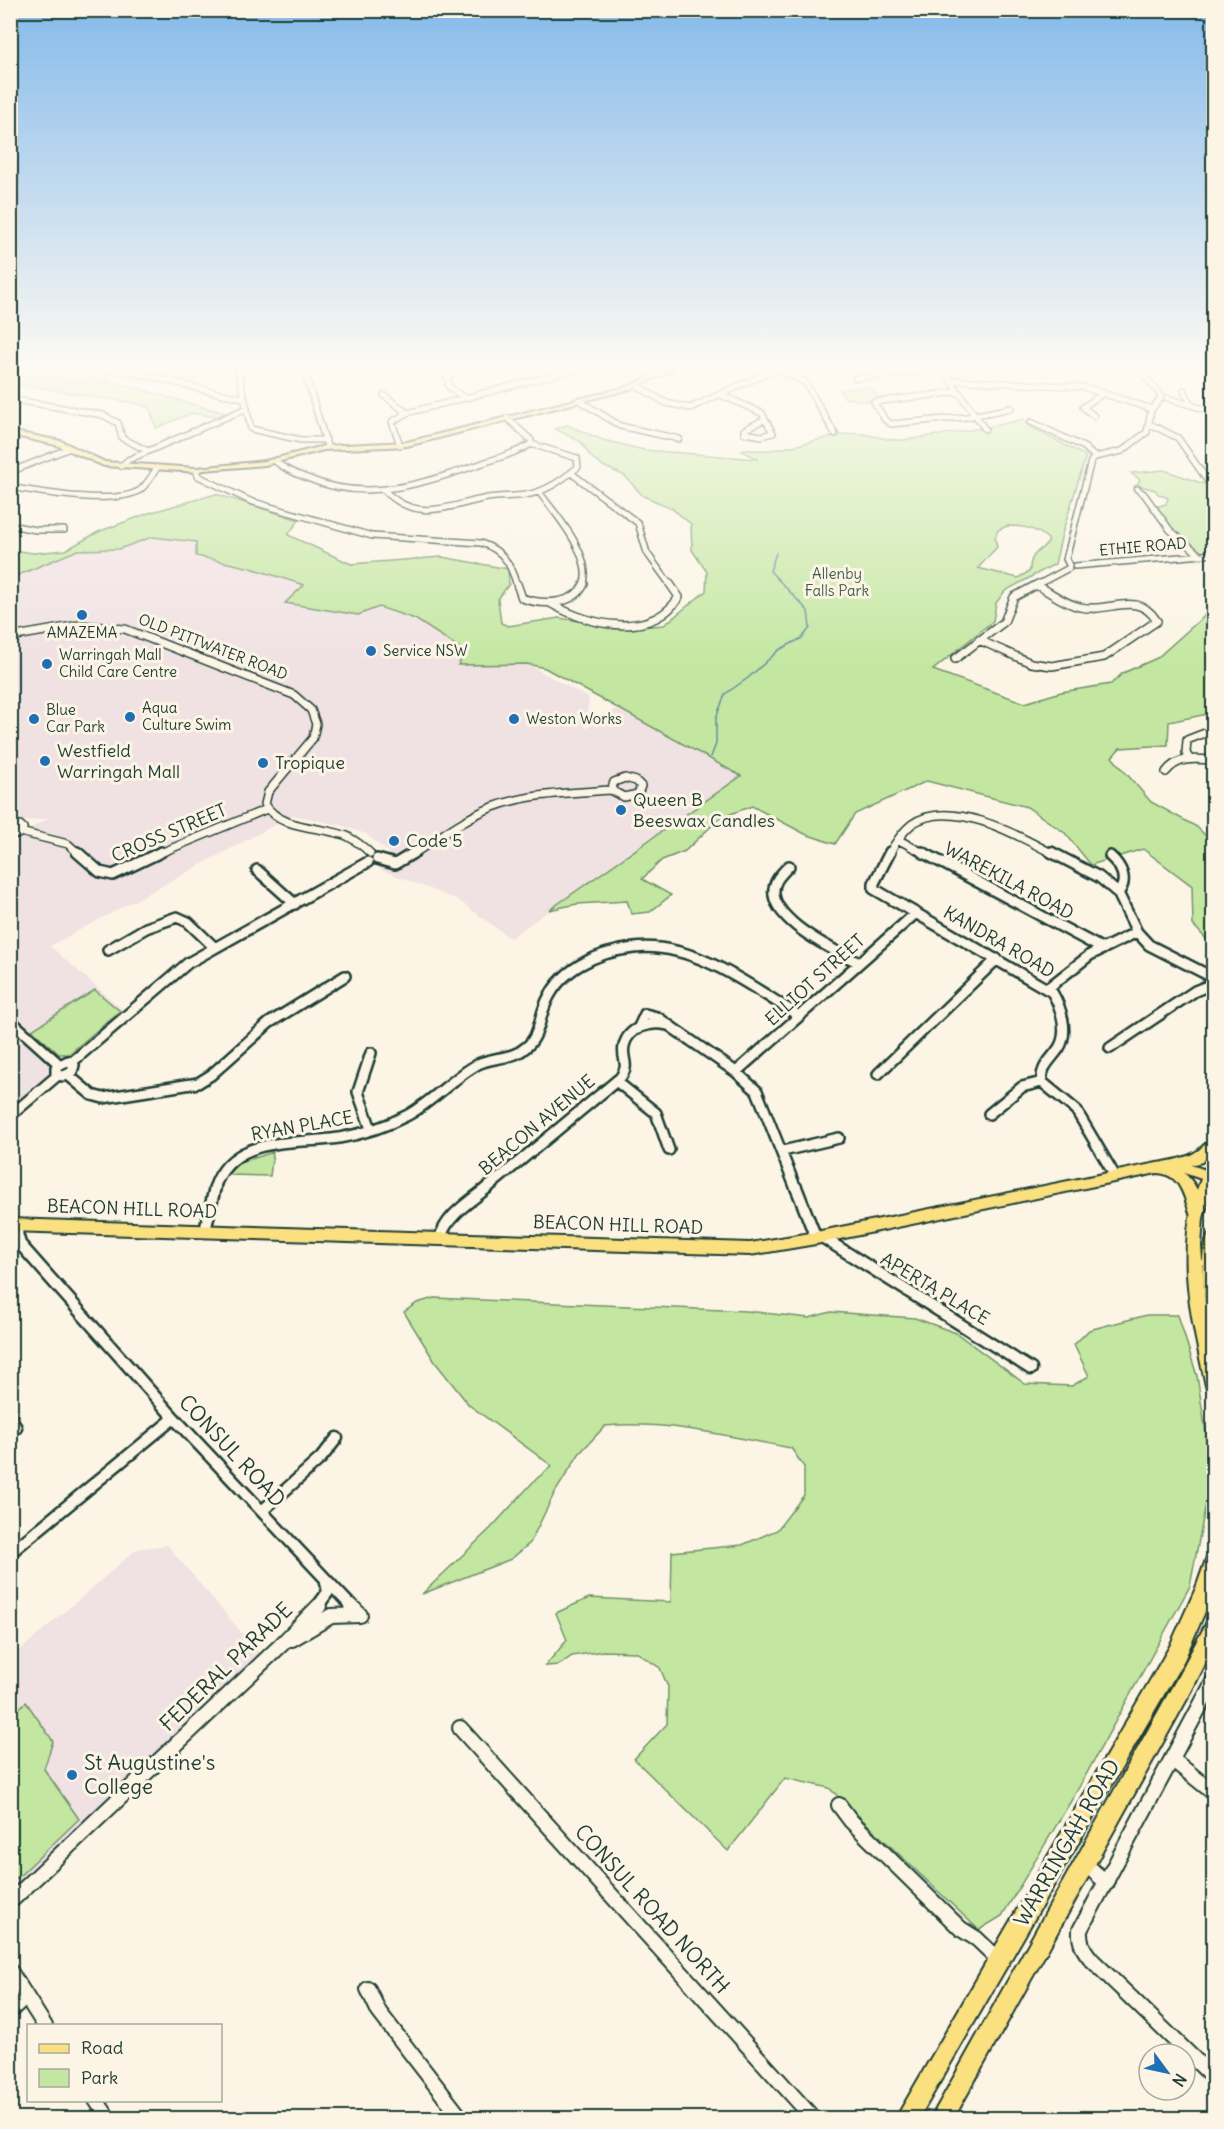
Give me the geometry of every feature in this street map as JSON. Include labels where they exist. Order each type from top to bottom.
[{"type":"highway","points":[[1212,1173],[1197,1214],[1193,1246],[1194,1288],[1214,1386]]},
{"type":"highway","points":[[1214,1239],[1211,1262],[1214,1308]]},
{"type":"highway","name":"WARRINGAH ROAD","points":[[907,2118],[1176,1653],[1205,1590],[1214,1560]]},
{"type":"highway","name":"WARRINGAH ROAD","points":[[945,2117],[1184,1685],[1214,1626]]},
{"type":"main road","points":[[1166,1166],[1198,1158],[1214,1143]]},
{"type":"main road","name":"BEACON HILL ROAD","points":[[15,1225],[750,1249],[1166,1166],[1212,1173]]},
{"type":"main road","points":[[1166,1166],[1188,1184],[1197,1214]]},
{"type":"street","points":[[10,487],[67,495],[127,496],[140,490],[156,469]]},
{"type":"street","points":[[197,469],[198,476],[250,501],[372,536],[481,543],[493,546],[506,556],[513,567],[522,598],[534,603],[550,603],[578,595],[585,588],[586,579],[581,551],[539,492]]},
{"type":"street","points":[[290,469],[330,489],[363,492],[384,490],[465,469]]},
{"type":"street","points":[[384,490],[399,505],[433,511],[489,498],[539,492],[575,469]]},
{"type":"street","points":[[955,659],[1004,622],[1011,600],[1071,567],[1066,561],[1089,469]]},
{"type":"street","points":[[1202,469],[1207,480]]},
{"type":"street","points":[[550,603],[569,614],[630,625],[658,621],[672,611],[679,597],[647,553],[638,523],[571,473]]},
{"type":"street","points":[[1137,489],[1144,494],[1170,530],[1200,555]]},
{"type":"street","points":[[10,525],[36,530],[64,530]]},
{"type":"street","name":"ETHIE ROAD","points":[[1071,567],[1214,554]]},
{"type":"street","points":[[979,640],[1031,663],[1052,666],[1104,657],[1157,621],[1151,610],[1141,604],[1084,608],[1038,586]]},
{"type":"street","name":"OLD PITTWATER ROAD","points":[[10,638],[79,625],[125,629],[271,684],[300,698],[314,718],[313,736],[305,750],[268,793],[265,802],[267,809]]},
{"type":"street","points":[[1189,758],[1186,753],[1187,740],[1205,733]]},
{"type":"street","points":[[1166,772],[1171,765],[1189,758],[1214,760]]},
{"type":"street","points":[[267,809],[281,820],[346,835],[363,845],[371,858],[395,864],[475,817],[504,803],[537,797],[611,790]]},
{"type":"street","name":"CROSS STREET","points":[[20,832],[68,844],[100,872],[113,874],[180,843],[267,809]]},
{"type":"street","points":[[899,840],[908,827],[928,818],[953,816],[1007,830],[1108,883],[1118,893],[1137,932],[1149,945],[1214,978]]},
{"type":"street","points":[[10,825],[22,826],[20,832],[10,835]]},
{"type":"street","name":"KANDRA ROAD","points":[[899,840],[874,883],[874,889],[1048,988],[1057,1000],[1064,1036],[1059,1048],[1042,1071],[1042,1082]]},
{"type":"street","name":"WAREKILA ROAD","points":[[899,840],[1104,949]]},
{"type":"street","points":[[1110,856],[1122,871],[1122,886],[1118,893]]},
{"type":"street","points":[[345,976],[269,1023],[211,1075],[198,1083],[103,1098],[92,1095],[54,1070],[59,1064],[72,1062],[173,975],[215,948],[295,904],[371,858]]},
{"type":"street","points":[[789,866],[777,878],[774,886],[774,902],[778,910],[792,922],[859,963]]},
{"type":"street","points":[[257,870],[295,904]]},
{"type":"street","name":"ELLIOT STREET","points":[[736,1072],[916,913]]},
{"type":"street","points":[[108,950],[160,921],[174,917],[185,919],[215,948]]},
{"type":"street","points":[[1048,988],[1059,977],[1137,932]]},
{"type":"street","name":"RYAN PLACE","points":[[205,1231],[222,1170],[233,1158],[283,1143],[343,1138],[410,1114],[479,1064],[523,1050],[533,1038],[552,988],[579,965],[594,956],[635,948],[662,949],[726,971],[798,1016]]},
{"type":"street","points":[[878,1074],[997,959]]},
{"type":"street","points":[[1110,1048],[1195,991],[1205,987],[1214,989]]},
{"type":"street","points":[[10,1020],[59,1064]]},
{"type":"street","name":"BEACON AVENUE","points":[[440,1239],[442,1230],[451,1218],[616,1082],[627,1067],[624,1051],[626,1041],[638,1029],[654,1022],[667,1025],[736,1072],[751,1084],[761,1097],[819,1237]]},
{"type":"street","points":[[371,1053],[358,1092],[371,1129]]},
{"type":"street","points":[[10,1116],[74,1068],[72,1062]]},
{"type":"street","points":[[616,1082],[656,1113],[669,1150]]},
{"type":"street","points":[[989,1114],[1022,1087],[1042,1082],[1076,1110],[1115,1176]]},
{"type":"street","points":[[783,1151],[839,1138]]},
{"type":"street","name":"CONSUL ROAD","points":[[15,1225],[20,1244],[174,1418],[360,1616],[343,1612],[328,1616],[281,1645]]},
{"type":"street","name":"APERTA PLACE","points":[[819,1237],[1031,1369]]},
{"type":"street","points":[[10,1414],[16,1428]]},
{"type":"street","points":[[10,1553],[174,1418]]},
{"type":"street","points":[[262,1510],[321,1458],[337,1438]]},
{"type":"street","name":"FEDERAL PARADE","points":[[10,1902],[281,1645],[326,1596],[328,1585],[325,1580]]},
{"type":"street","points":[[1213,1682],[1080,1930],[1081,1946],[1096,1964],[1214,2078]]},
{"type":"street","name":"CONSUL ROAD NORTH","points":[[460,1728],[813,2118]]},
{"type":"street","points":[[1173,1760],[1214,1793]]},
{"type":"street","points":[[839,1805],[851,1821],[961,1929],[977,1939],[999,1960]]},
{"type":"street","points":[[1084,1863],[1107,1883]]},
{"type":"street","points":[[10,1971],[44,2024]]},
{"type":"street","points":[[369,1989],[379,2012],[461,2118]]},
{"type":"street","points":[[10,2011],[26,1996]]},
{"type":"street","points":[[97,2102],[108,2118]]},
{"type":"shaded area","points":[[152,537],[196,542],[196,556],[250,568],[304,585],[286,603],[358,615],[379,607],[415,619],[466,652],[459,665],[527,664],[589,698],[585,729],[618,708],[742,776],[510,938],[458,900],[379,869],[389,853],[366,834],[340,825],[293,815],[50,946],[123,1010],[11,1106],[11,839],[49,818],[11,823],[11,578],[78,550],[119,549]]},
{"type":"shaded area","name":"St Augustine's College","points":[[167,1545],[260,1654],[11,1892],[11,1658],[137,1549]]},
{"type":"green space","name":"Allenby Falls Park","points":[[610,469],[1082,469],[1055,564],[1005,591],[996,603],[993,621],[933,670],[1025,703],[1061,692],[1111,684],[1123,673],[1157,658],[1213,608],[1213,716],[1207,714],[1169,722],[1168,745],[1120,748],[1112,757],[1151,802],[1197,827],[1213,843],[1213,941],[1210,943],[1193,925],[1192,886],[1143,849],[1091,865],[1065,833],[1027,807],[927,781],[855,814],[835,844],[805,834],[752,806],[720,818],[685,851],[662,860],[642,879],[671,895],[650,912],[632,914],[627,901],[577,904],[549,910],[741,776],[545,668],[527,664],[458,665],[466,652],[415,619],[379,607],[358,615],[285,603],[304,585],[251,568],[196,556],[196,542],[152,537],[119,549],[78,550],[11,578],[11,550],[34,553],[66,550],[98,532],[149,513],[216,494],[299,520],[288,535],[351,564],[442,557],[508,569],[509,584],[498,599],[501,623],[508,626],[559,618],[625,628],[664,625],[706,591],[707,572],[692,550],[691,524],[671,508],[643,496],[625,476]],"holes":[[[1007,526],[1024,527],[1039,532],[1048,539],[1048,543],[1033,558],[1030,571],[1018,578],[978,568],[997,547],[995,538],[998,530]]]},
{"type":"green space","points":[[1164,470],[1213,487],[1213,551],[1200,553],[1171,528],[1156,507],[1166,504],[1168,498],[1158,494],[1155,490],[1137,485],[1140,480],[1131,473]]},
{"type":"green space","points":[[95,990],[120,1011],[69,1054],[59,1054],[32,1030]]},
{"type":"green space","points":[[273,1152],[270,1176],[227,1175],[239,1163]]},
{"type":"green space","points":[[434,1298],[747,1311],[809,1318],[831,1312],[915,1318],[956,1333],[1025,1384],[1072,1386],[1089,1376],[1074,1345],[1089,1330],[1147,1315],[1178,1315],[1197,1376],[1206,1433],[1208,1493],[1190,1586],[1077,1791],[1002,1916],[979,1930],[829,1788],[785,1778],[728,1851],[634,1759],[667,1724],[668,1687],[660,1668],[636,1652],[603,1651],[572,1656],[559,1665],[545,1666],[567,1640],[556,1613],[589,1598],[671,1602],[672,1552],[742,1545],[777,1530],[804,1495],[804,1467],[791,1448],[675,1427],[605,1426],[579,1454],[554,1494],[530,1543],[511,1559],[422,1594],[490,1529],[534,1481],[552,1466],[469,1405],[435,1362],[404,1312],[417,1303]]},
{"type":"green space","points":[[26,1702],[53,1741],[44,1769],[79,1819],[11,1884],[11,1715]]},
{"type":"waterway","points":[[711,757],[716,744],[716,718],[725,694],[748,678],[779,650],[802,638],[810,628],[808,611],[770,571],[776,553]]},
{"type":"place","name":"AMAZEMA","points":[[82,615]]},
{"type":"place","name":"Service NSW","points":[[371,651]]},
{"type":"place","name":"Warringah Mall Child Care Centre","points":[[47,664]]},
{"type":"place","name":"Aqua Culture Swim","points":[[130,717]]},
{"type":"place","name":"Blue Car Park","points":[[34,719]]},
{"type":"place","name":"Weston Works","points":[[514,719]]},
{"type":"place","name":"Westfield Warringah Mall","points":[[45,761]]},
{"type":"place","name":"Tropique","points":[[263,763]]},
{"type":"place","name":"Queen B Beeswax Candles","points":[[621,810]]},
{"type":"place","name":"Code 5","points":[[394,841]]},
{"type":"place","name":"St Augustine's College","points":[[72,1775]]}]
